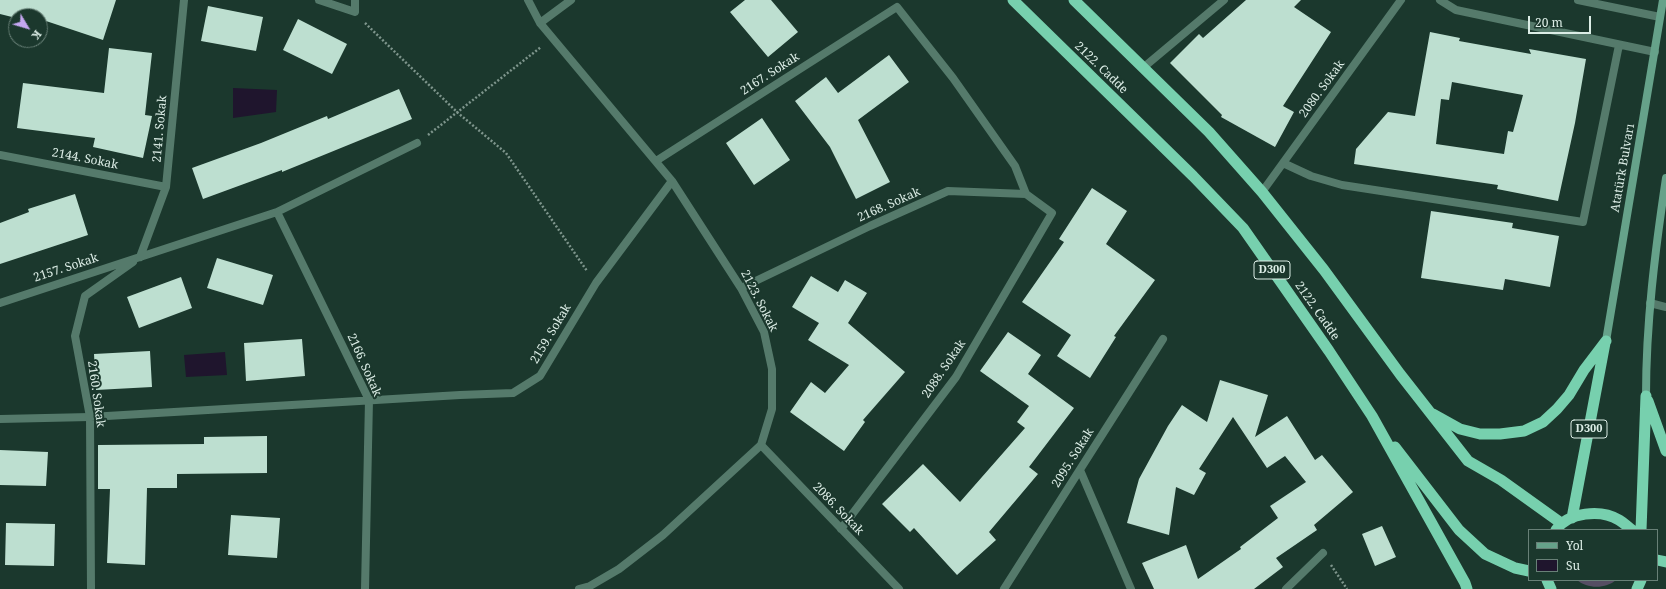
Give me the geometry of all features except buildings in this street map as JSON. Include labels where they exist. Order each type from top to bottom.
[{"type":"highway","name":"2122. Cadde","points":[[1013,0],[1193,176],[1243,228],[1372,416],[1467,589]]},
{"type":"highway","points":[[1074,0],[1209,132],[1262,192],[1324,270],[1429,412],[1468,461],[1506,484],[1558,526],[1572,518],[1587,513],[1604,514],[1619,520],[1631,529]]},
{"type":"highway","points":[[1429,412],[1460,429],[1480,434],[1500,434],[1524,430],[1543,422],[1557,409],[1569,395],[1584,370],[1606,341]]},
{"type":"highway","name":"D300","points":[[1572,518],[1606,341]]},
{"type":"highway","points":[[1646,396],[1666,451]]},
{"type":"highway","points":[[1641,529],[1646,396]]},
{"type":"highway","points":[[1372,416],[1459,530],[1485,554],[1515,568],[1528,571]]},
{"type":"main road","name":"Atatürk Bulvarı","points":[[1606,341],[1663,0]]},
{"type":"main road","points":[[1646,396],[1646,363],[1650,303],[1663,220],[1666,178]]},
{"type":"street","name":"2141. Sokak","points":[[140,257],[166,187],[184,0]]},
{"type":"street","points":[[319,0],[355,12],[355,0]]},
{"type":"street","name":"2123. Sokak","points":[[528,0],[540,23],[672,181],[742,288],[764,332],[772,369],[772,409],[761,445]]},
{"type":"street","points":[[540,23],[571,0]]},
{"type":"street","points":[[1144,67],[1224,0]]},
{"type":"street","name":"2080. Sokak","points":[[1262,192],[1402,0]]},
{"type":"street","points":[[1440,0],[1456,10],[1655,52]]},
{"type":"street","points":[[1578,0],[1660,17]]},
{"type":"street","name":"2167. Sokak","points":[[656,161],[897,7],[953,78],[1015,166],[1026,194]]},
{"type":"street","points":[[1283,163],[1311,176],[1342,185],[1583,222],[1619,45]]},
{"type":"street","name":"2157. Sokak","points":[[0,302],[277,212],[418,143]]},
{"type":"street","name":"2144. Sokak","points":[[0,155],[166,187]]},
{"type":"street","name":"2159. Sokak","points":[[0,419],[90,416],[513,393],[540,376],[596,283],[672,181]]},
{"type":"street","name":"2168. Sokak","points":[[742,288],[870,226],[948,191],[1026,194]]},
{"type":"street","name":"2088. Sokak","points":[[841,529],[956,377],[1052,213],[1026,194]]},
{"type":"street","name":"2166. Sokak","points":[[277,212],[369,400],[365,589]]},
{"type":"street","name":"2160. Sokak","points":[[91,589],[90,416],[75,336],[85,296],[140,257]]},
{"type":"street","points":[[1650,303],[1666,307]]},
{"type":"street","name":"2095. Sokak","points":[[1004,589],[1163,339]]},
{"type":"street","points":[[580,589],[590,586],[619,570],[650,545],[761,445]]},
{"type":"street","name":"2086. Sokak","points":[[761,445],[899,589]]},
{"type":"street","points":[[1080,470],[1131,589]]},
{"type":"street","points":[[1290,587],[1323,553]]},
{"type":"path","points":[[355,12],[458,113],[506,153],[596,283]]},
{"type":"path","points":[[418,143],[552,38]]},
{"type":"path","points":[[1323,553],[1347,589]]},
{"type":"shaded area","points":[[1578,581],[1615,581],[1607,585],[1596,587]]},
{"type":"water","points":[[233,88],[277,90],[276,112],[233,118]]},
{"type":"water","points":[[225,352],[227,375],[186,377],[184,355]]}]
